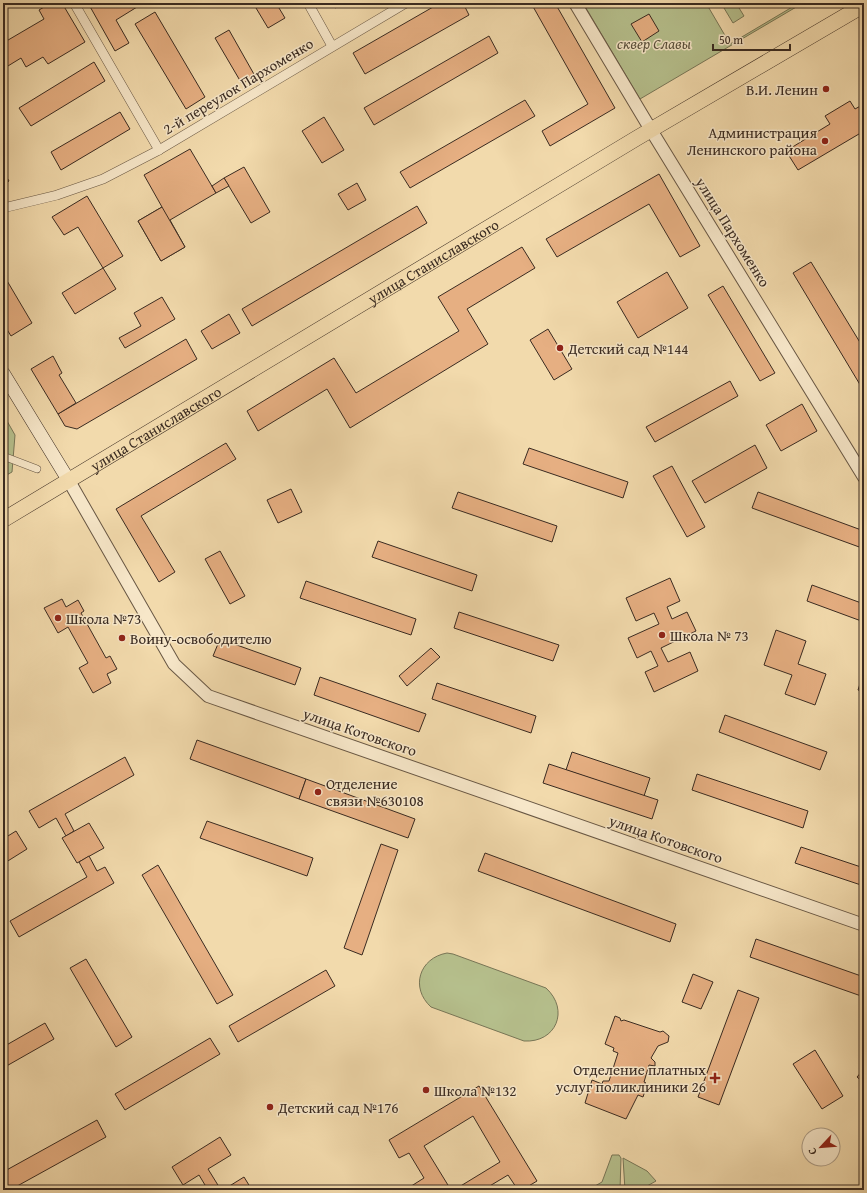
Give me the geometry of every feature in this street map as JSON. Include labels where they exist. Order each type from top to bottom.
[{"type":"main road","name":"улица Станиславского","points":[[3,520],[651,130],[864,5]]},
{"type":"main road","name":"улица Котовского","points":[[3,373],[69,481]]},
{"type":"street","name":"2-й переулок Пархоменко","points":[[74,3],[159,150]]},
{"type":"street","points":[[308,3],[332,46]]},
{"type":"street","name":"2-й переулок Пархоменко","points":[[3,208],[57,195],[104,179],[159,150],[406,3]]},
{"type":"street","name":"улица Пархоменко","points":[[575,3],[864,478]]},
{"type":"street","points":[[3,456],[38,469]]},
{"type":"street","name":"улица Котовского","points":[[69,481],[174,664],[208,696],[864,925]]},
{"type":"green space","name":"сквер Славы","points":[[583,3],[706,3],[730,44],[799,3],[803,3],[640,99]]},
{"type":"green space","points":[[721,3],[736,3],[744,16],[733,23]]},
{"type":"green space","points":[[3,414],[15,435],[12,472],[3,477]]},
{"type":"green space","points":[[447,953],[546,988],[553,997],[557,1006],[558,1015],[556,1024],[544,1037],[524,1041],[431,1007],[421,991],[419,983],[421,975],[424,967],[430,961],[437,956]]},
{"type":"green space","points":[[612,1155],[619,1155],[621,1158],[620,1190],[588,1190],[602,1182]]},
{"type":"green space","points":[[623,1158],[647,1171],[656,1181],[640,1190],[625,1190]]},
{"type":"building","points":[[51,3],[62,3],[85,42],[48,64],[43,57],[26,67],[21,58],[3,69],[3,43],[44,19],[39,10]]},
{"type":"building","points":[[88,3],[135,3],[137,7],[116,20],[129,43],[115,51]]},
{"type":"building","points":[[253,3],[276,3],[285,18],[268,28]]},
{"type":"building","points":[[332,3],[343,3],[335,8]]},
{"type":"building","points":[[440,3],[463,3],[469,15],[365,74],[353,53]]},
{"type":"building","points":[[531,3],[555,3],[615,108],[550,146],[542,131],[588,104]]},
{"type":"building","points":[[155,12],[205,97],[186,109],[135,24]]},
{"type":"building","points":[[649,14],[659,31],[642,42],[631,24]]},
{"type":"building","points":[[229,30],[255,76],[242,84],[215,38]]},
{"type":"building","points":[[489,36],[498,53],[374,125],[364,108]]},
{"type":"building","points":[[94,62],[105,81],[31,126],[19,108]]},
{"type":"building","points":[[525,100],[535,116],[410,188],[400,172]]},
{"type":"building","name":"Администрация Ленинского района","points":[[850,101],[855,109],[864,104],[864,131],[798,170],[786,151],[830,124],[825,116]]},
{"type":"building","points":[[120,112],[130,129],[61,170],[51,152]]},
{"type":"building","points":[[324,117],[344,150],[322,163],[302,131]]},
{"type":"building","points":[[190,149],[216,193],[170,220],[185,247],[161,261],[138,221],[162,207],[144,175]]},
{"type":"building","points":[[244,167],[270,212],[251,223],[224,178]]},
{"type":"building","points":[[3,171],[9,181],[3,185]]},
{"type":"building","points":[[659,174],[700,246],[680,257],[649,204],[557,257],[546,239]]},
{"type":"building","points":[[224,178],[229,186],[216,193],[212,186]]},
{"type":"building","points":[[357,183],[366,200],[348,210],[338,194]]},
{"type":"building","points":[[87,196],[123,256],[103,268],[78,227],[64,235],[52,217]]},
{"type":"building","points":[[417,206],[427,223],[252,326],[242,309]]},
{"type":"building","points":[[162,207],[185,247],[161,261],[138,221]]},
{"type":"building","points":[[522,247],[535,268],[467,309],[488,344],[350,428],[327,389],[258,431],[247,411],[334,358],[356,393],[459,331],[438,297]]},
{"type":"building","points":[[811,262],[864,349],[864,387],[862,388],[793,273]]},
{"type":"building","points":[[103,268],[116,289],[75,314],[62,293]]},
{"type":"building","points":[[667,272],[688,308],[638,338],[617,302]]},
{"type":"building","points":[[3,274],[32,323],[11,336],[3,323]]},
{"type":"building","points":[[723,286],[775,373],[760,381],[708,295]]},
{"type":"building","points":[[162,297],[175,319],[125,348],[119,338],[141,326],[134,313]]},
{"type":"building","points":[[229,314],[240,333],[212,349],[201,331]]},
{"type":"building","points":[[548,329],[572,369],[554,380],[530,340]]},
{"type":"building","points":[[186,339],[197,359],[77,429],[65,426],[58,414]]},
{"type":"building","points":[[53,356],[62,373],[59,375],[76,403],[58,414],[31,369]]},
{"type":"building","points":[[730,381],[738,396],[655,442],[646,427]]},
{"type":"building","points":[[802,404],[817,431],[781,451],[766,425]]},
{"type":"building","points":[[226,443],[236,459],[141,516],[175,572],[159,582],[116,509]]},
{"type":"building","points":[[755,445],[767,468],[705,503],[692,481]]},
{"type":"building","points":[[529,448],[628,482],[623,498],[523,464]]},
{"type":"building","points":[[672,466],[705,527],[687,537],[653,476]]},
{"type":"building","points":[[291,489],[302,512],[278,523],[267,500]]},
{"type":"building","points":[[458,492],[557,526],[552,542],[452,508]]},
{"type":"building","points":[[758,492],[864,531],[864,542],[862,548],[752,508]]},
{"type":"building","points":[[378,541],[477,575],[472,591],[372,557]]},
{"type":"building","points":[[220,551],[245,596],[230,604],[205,559]]},
{"type":"building","name":"Школа № 73","points":[[670,578],[680,601],[667,607],[672,619],[687,612],[696,631],[661,648],[668,662],[690,652],[698,671],[654,692],[645,672],[658,666],[651,651],[637,658],[628,638],[659,624],[654,613],[636,621],[626,598]]},
{"type":"building","points":[[306,581],[416,619],[411,635],[300,598]]},
{"type":"building","points":[[812,585],[864,604],[864,622],[807,601]]},
{"type":"building","name":"Школа №73","points":[[62,599],[66,607],[78,600],[84,611],[81,613],[106,658],[110,656],[117,669],[107,674],[111,683],[93,693],[79,668],[88,663],[68,627],[58,633],[44,608]]},
{"type":"building","points":[[459,612],[559,645],[553,661],[454,628]]},
{"type":"building","points":[[776,630],[806,641],[798,664],[826,674],[815,705],[785,694],[792,675],[764,665]]},
{"type":"building","points":[[220,639],[301,668],[295,685],[213,656]]},
{"type":"building","points":[[431,648],[440,657],[407,686],[399,676]]},
{"type":"building","points":[[864,674],[864,692],[858,690]]},
{"type":"building","points":[[320,677],[426,714],[419,732],[314,695]]},
{"type":"building","points":[[437,683],[536,716],[531,733],[432,699]]},
{"type":"building","points":[[725,715],[827,752],[820,770],[719,732]]},
{"type":"building","points":[[197,740],[306,779],[299,799],[190,759]]},
{"type":"building","points":[[572,752],[650,778],[644,796],[566,770]]},
{"type":"building","points":[[125,757],[134,775],[65,814],[74,831],[66,836],[56,818],[39,828],[29,811]]},
{"type":"building","points":[[549,764],[658,800],[652,819],[543,783]]},
{"type":"building","points":[[697,774],[808,811],[803,828],[692,790]]},
{"type":"building","points":[[306,779],[415,819],[408,838],[299,799]]},
{"type":"building","points":[[207,821],[313,858],[307,876],[200,838]]},
{"type":"building","points":[[89,823],[104,848],[77,863],[62,838]]},
{"type":"building","points":[[16,831],[27,849],[3,864],[3,839]]},
{"type":"building","points":[[381,844],[398,850],[362,955],[344,948]]},
{"type":"building","points":[[801,847],[864,868],[864,886],[795,863]]},
{"type":"building","points":[[485,853],[676,924],[670,942],[478,871]]},
{"type":"building","points":[[89,856],[97,871],[105,867],[114,883],[19,937],[10,921],[87,877],[79,862]]},
{"type":"building","points":[[158,865],[233,995],[217,1004],[142,875]]},
{"type":"building","points":[[756,939],[864,977],[864,997],[750,957]]},
{"type":"building","points":[[86,959],[132,1037],[116,1047],[70,968]]},
{"type":"building","points":[[326,970],[335,986],[238,1042],[229,1026]]},
{"type":"building","points":[[693,974],[713,982],[701,1009],[682,1002]]},
{"type":"building","points":[[738,990],[759,998],[719,1105],[698,1097]]},
{"type":"building","points":[[615,1016],[620,1018],[621,1021],[624,1020],[660,1032],[663,1031],[669,1036],[668,1042],[658,1046],[651,1058],[655,1062],[655,1066],[649,1065],[644,1082],[646,1083],[639,1088],[645,1091],[643,1097],[638,1095],[626,1119],[585,1103],[592,1080],[602,1084],[603,1081],[609,1081],[618,1053],[613,1051],[614,1048],[605,1044]]},
{"type":"building","points":[[45,1023],[54,1039],[3,1068],[3,1047]]},
{"type":"building","points":[[210,1038],[220,1054],[125,1110],[115,1094]]},
{"type":"building","points":[[815,1050],[843,1096],[822,1109],[793,1064]]},
{"type":"building","points":[[864,1069],[864,1083],[857,1077]]},
{"type":"building","points":[[479,1086],[537,1181],[522,1190],[518,1190],[508,1175],[483,1190],[454,1190],[500,1162],[473,1116],[424,1146],[451,1190],[405,1190],[424,1178],[409,1153],[399,1158],[389,1140]]},
{"type":"building","points":[[97,1120],[106,1137],[10,1190],[3,1190],[3,1172]]},
{"type":"building","points":[[220,1137],[231,1155],[208,1169],[221,1190],[208,1190],[199,1175],[183,1185],[172,1167]]},
{"type":"building","points":[[244,1177],[252,1190],[223,1190]]},
{"type":"place","name":"В.И. Ленин","points":[[826,89]]},
{"type":"place","name":"Администрация Ленинского района","points":[[825,141]]},
{"type":"place","name":"Детский сад №144","points":[[560,348]]},
{"type":"place","name":"Школа №73","points":[[58,618]]},
{"type":"place","name":"Школа № 73","points":[[662,635]]},
{"type":"place","name":"Воину-освободителю","points":[[122,638]]},
{"type":"place","name":"Отделение связи №630108","points":[[318,792]]},
{"type":"place","name":"Отделение платных услуг поликлиники 26","points":[[715,1078]]},
{"type":"place","name":"Школа №132","points":[[426,1090]]},
{"type":"place","name":"Детский сад №176","points":[[270,1107]]}]
